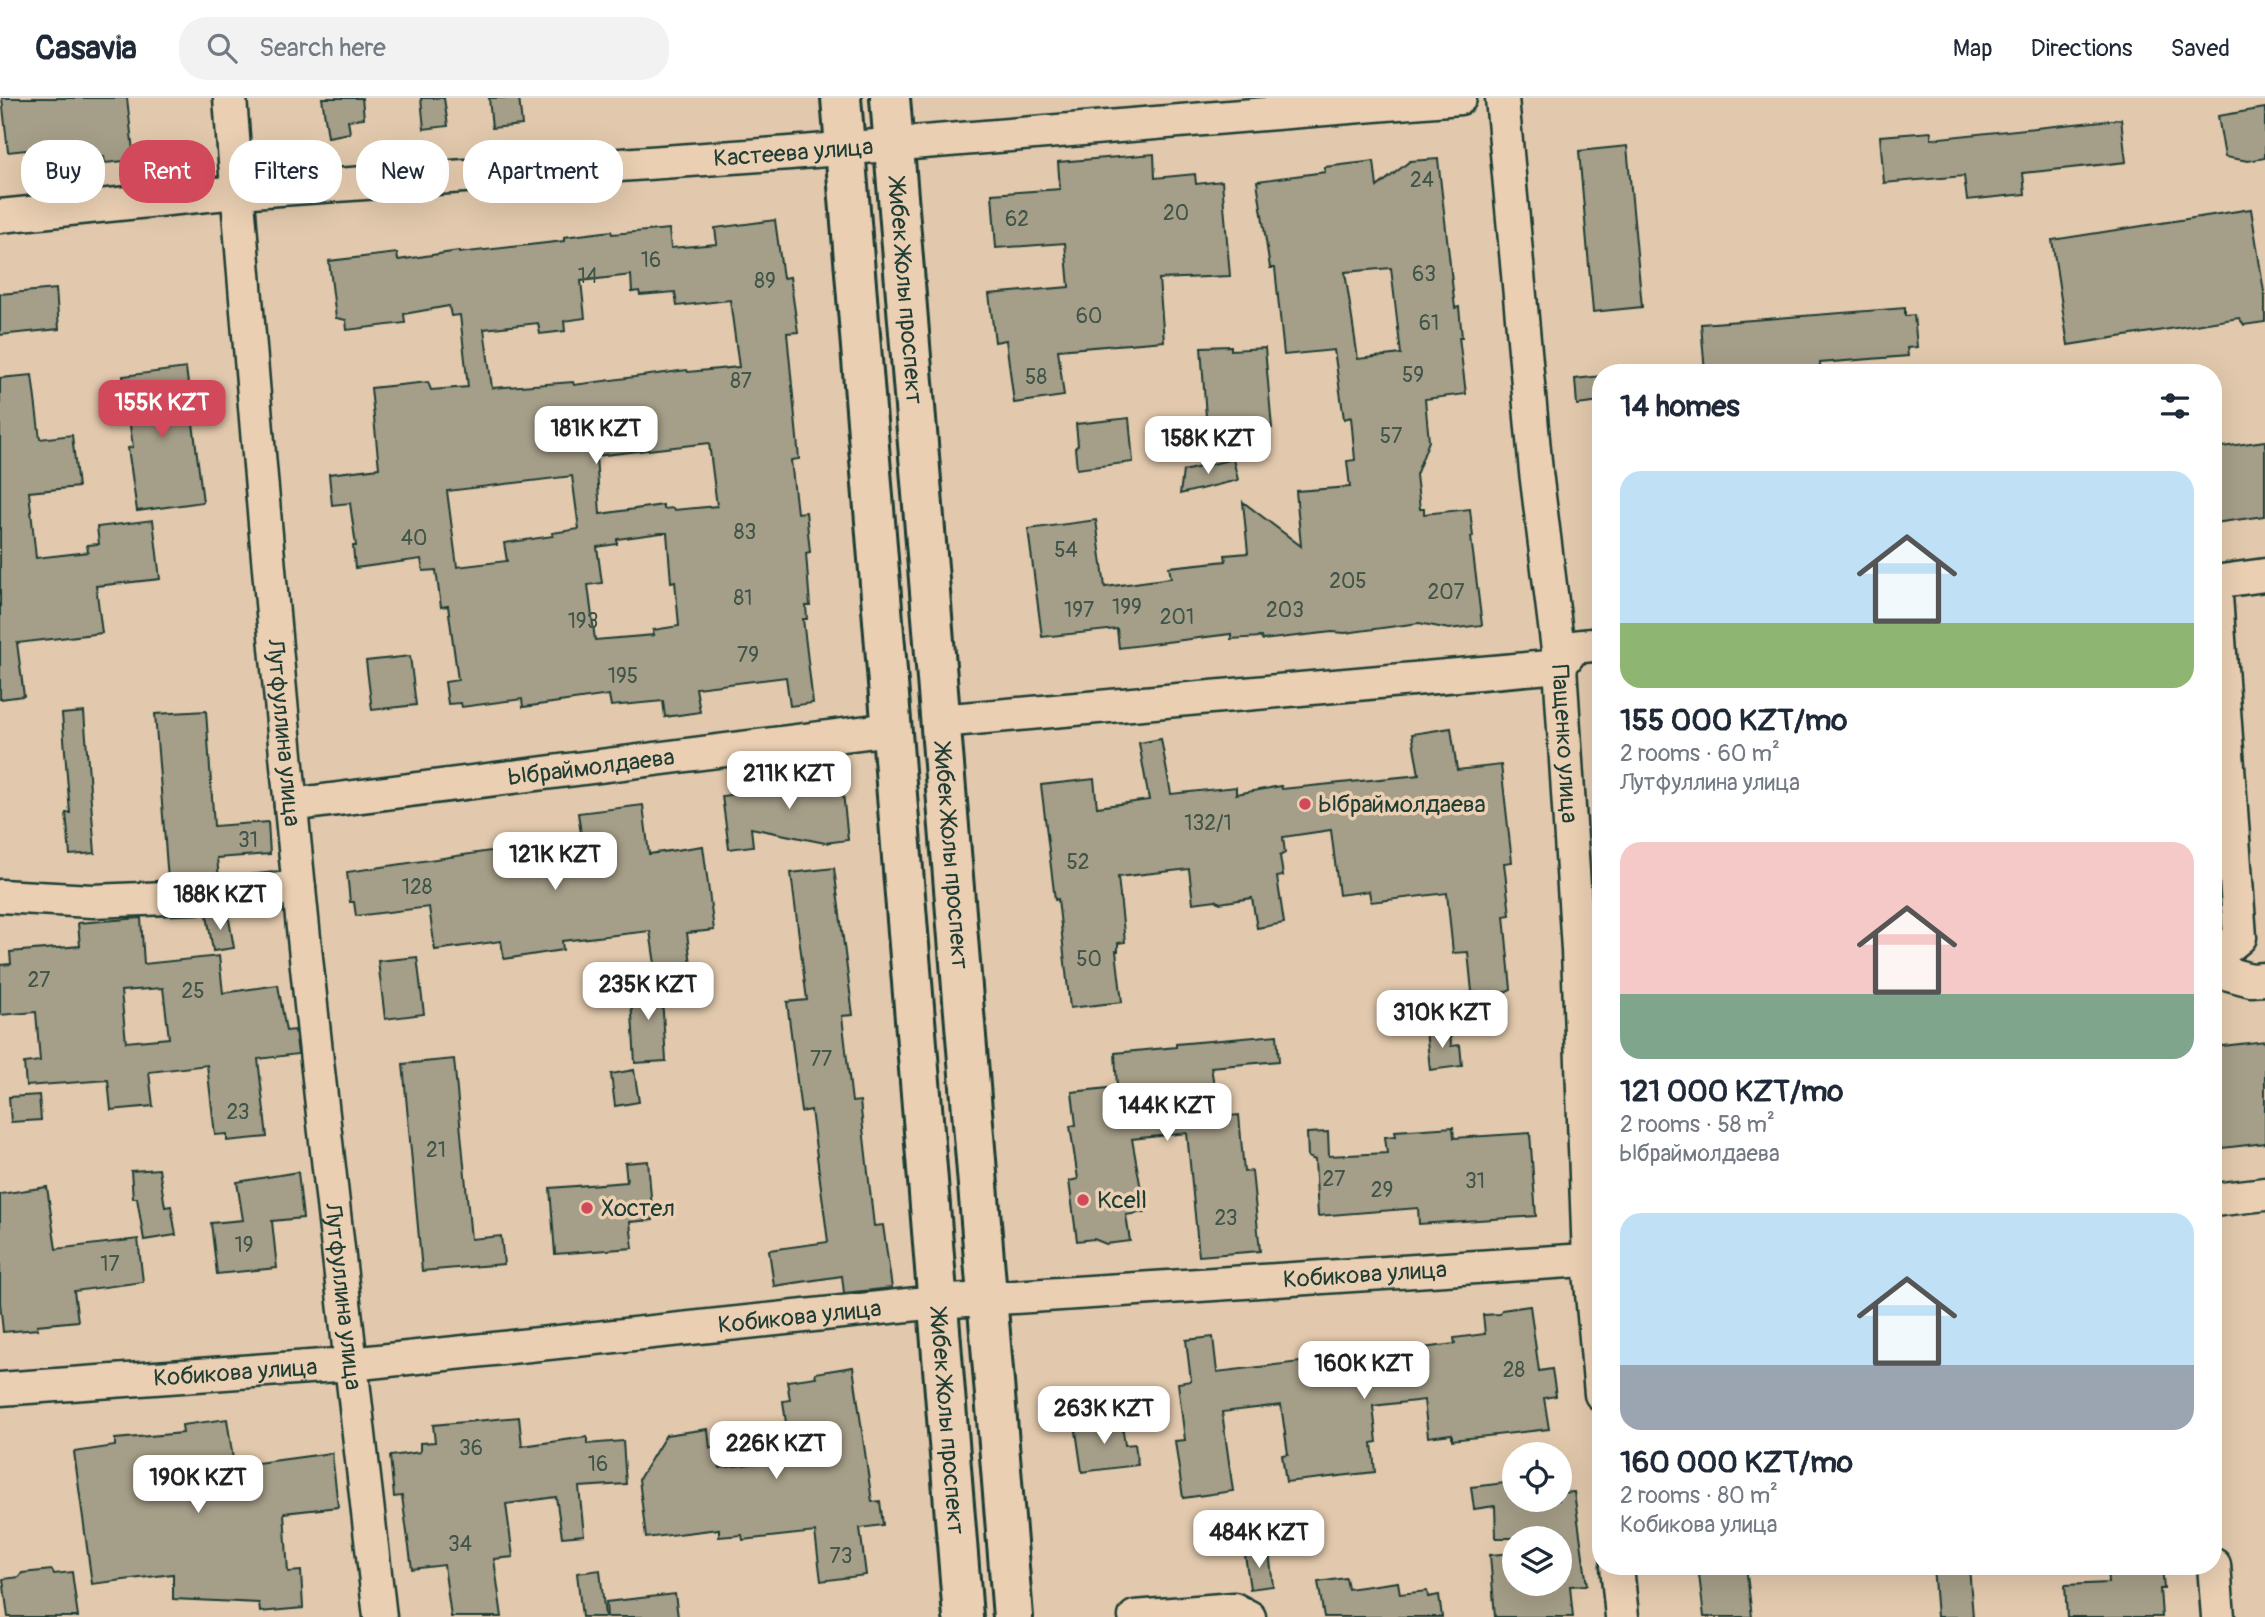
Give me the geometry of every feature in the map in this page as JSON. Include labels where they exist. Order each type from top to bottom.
[{"type":"highway","name":"Жибек Жолы проспект","points":[[841,98],[963,1617]]},
{"type":"highway","name":"Жибек Жолы проспект","points":[[890,98],[1013,1617]]},
{"type":"street","name":"Лутфуллина улица","points":[[230,98],[233,140]]},
{"type":"street","name":"Кастеева улица","points":[[342,185],[776,154],[1460,98]]},
{"type":"street","name":"Пащенко улица","points":[[1502,98],[1536,472],[1560,666],[1578,950],[1592,1071]]},
{"type":"street","name":"Кастеева улица","points":[[0,216],[229,193]]},
{"type":"street","name":"Лутфуллина улица","points":[[238,203],[299,887],[380,1617]]},
{"type":"street","points":[[2222,581],[2265,575]]},
{"type":"street","points":[[940,721],[1560,666],[1574,647],[1592,645]]},
{"type":"street","points":[[2222,691],[2240,937],[2222,952]]},
{"type":"street","name":"Ыбраймолдаева","points":[[291,805],[891,729]]},
{"type":"street","points":[[0,897],[92,901],[219,896],[299,887]]},
{"type":"street","points":[[2222,972],[2250,981],[2265,979]]},
{"type":"street","points":[[2222,1199],[2265,1194]]},
{"type":"street","name":"Кобикова улица","points":[[0,1389],[351,1364],[936,1301],[1592,1260]]},
{"type":"street","points":[[1619,1575],[1622,1617]]},
{"type":"street","points":[[2215,1575],[2218,1617]]},
{"type":"street","points":[[1135,1617],[1234,1609],[1249,1617]]},
{"type":"building","points":[[2,98],[127,98],[132,140],[119,140],[119,162],[105,163],[105,140],[21,140],[21,151],[8,152]]},
{"type":"building","points":[[322,98],[362,98],[364,118],[348,120],[350,133],[328,137]]},
{"type":"building","points":[[421,98],[444,98],[448,126],[424,129]]},
{"type":"building","points":[[489,98],[519,98],[522,125],[492,128]]},
{"type":"building","points":[[2265,108],[2265,158],[2248,161],[2225,157],[2218,116]]},
{"type":"building","points":[[2121,119],[2126,162],[2023,173],[2025,194],[1967,200],[1964,176],[1884,183],[1880,136],[1931,132],[1931,139]]},
{"type":"building","points":[[1627,146],[1642,307],[1593,312],[1579,151]]},
{"type":"building","points":[[1154,154],[1155,178],[1195,174],[1196,184],[1222,181],[1230,276],[1159,279],[1164,341],[1058,350],[1064,396],[1014,403],[1006,340],[995,342],[989,294],[1069,287],[1065,243],[996,248],[992,194],[1060,189],[1058,162]]},
{"type":"building","points":[[1438,159],[1455,308],[1459,307],[1462,337],[1459,337],[1466,394],[1425,399],[1429,441],[1416,475],[1420,509],[1424,509],[1424,514],[1470,509],[1482,625],[1449,629],[1419,623],[1262,640],[1261,637],[1231,639],[1231,634],[1119,648],[1117,629],[1042,637],[1028,529],[1096,520],[1105,587],[1171,578],[1169,567],[1226,561],[1225,555],[1248,553],[1243,502],[1301,546],[1296,491],[1350,487],[1347,461],[1355,460],[1351,417],[1344,419],[1334,350],[1284,355],[1275,268],[1270,268],[1257,181],[1325,172],[1325,167],[1374,161],[1377,187],[1410,161]],"holes":[[[1391,268],[1401,354],[1358,359],[1345,272]]]},
{"type":"building","points":[[2251,209],[2265,298],[2265,322],[2244,325],[2239,318],[2068,345],[2052,240]]},
{"type":"building","points":[[775,220],[783,278],[790,277],[798,332],[787,333],[799,459],[791,460],[797,513],[806,512],[810,552],[806,553],[810,606],[806,606],[807,619],[803,619],[813,703],[790,706],[786,677],[696,688],[700,712],[665,717],[663,701],[611,706],[609,695],[523,707],[522,699],[462,707],[461,703],[448,704],[445,682],[458,680],[448,606],[441,607],[436,570],[423,571],[421,559],[355,568],[353,546],[356,546],[350,503],[332,505],[329,474],[379,468],[371,388],[428,382],[431,390],[468,387],[460,315],[451,316],[449,306],[404,314],[405,323],[347,330],[346,320],[336,318],[329,261],[397,253],[398,260],[564,241],[564,237],[611,231],[612,234],[669,229],[671,248],[717,244],[715,228]],"holes":[[[631,275],[632,292],[639,291],[640,295],[675,292],[677,306],[730,300],[739,367],[687,370],[574,385],[573,382],[492,388],[484,329],[538,323],[540,334],[565,331],[564,321],[585,318],[581,281]],[[709,443],[717,506],[674,510],[663,509],[663,505],[600,514],[596,456]],[[572,476],[579,529],[552,533],[553,536],[504,543],[507,561],[457,567],[447,491]],[[667,533],[671,582],[675,581],[679,626],[653,630],[654,635],[595,640],[588,585],[602,583],[597,547],[617,544],[617,539]]]},
{"type":"building","points":[[56,289],[59,329],[0,335],[0,294]]},
{"type":"building","points":[[1905,308],[1905,316],[1914,315],[1917,347],[1907,348],[1908,356],[1820,364],[1704,364],[1701,324]]},
{"type":"building","points":[[1231,346],[1231,350],[1265,348],[1272,428],[1261,429],[1262,435],[1238,437],[1236,419],[1211,421],[1210,417],[1206,417],[1201,347]]},
{"type":"building","points":[[186,368],[203,502],[137,511],[128,448],[133,447],[123,376]]},
{"type":"building","points":[[32,375],[40,439],[72,435],[78,487],[29,492],[36,558],[88,552],[87,545],[99,544],[97,527],[153,520],[160,579],[96,586],[102,633],[17,643],[24,696],[0,699],[0,378]]},
{"type":"building","points":[[1592,377],[1592,403],[1577,405],[1575,379]]},
{"type":"building","points":[[1129,418],[1133,462],[1077,469],[1076,424]]},
{"type":"building","points":[[2265,441],[2265,516],[2222,522],[2222,447]]},
{"type":"building","points":[[1233,459],[1238,480],[1180,494],[1183,471]]},
{"type":"building","points":[[410,656],[416,705],[372,710],[366,661]]},
{"type":"building","points":[[206,711],[214,826],[268,822],[270,854],[217,858],[219,878],[168,880],[155,714]]},
{"type":"building","points":[[84,712],[95,853],[70,855],[66,813],[70,813],[62,714]]},
{"type":"building","points":[[1451,728],[1457,770],[1501,765],[1512,862],[1504,863],[1510,915],[1504,916],[1511,989],[1497,996],[1472,992],[1468,952],[1453,953],[1447,893],[1371,902],[1369,891],[1339,895],[1331,830],[1283,837],[1285,853],[1280,856],[1283,876],[1277,877],[1284,923],[1257,928],[1252,898],[1220,903],[1216,900],[1193,903],[1189,869],[1118,877],[1125,942],[1118,943],[1116,951],[1122,1002],[1070,1008],[1058,899],[1055,900],[1041,785],[1094,779],[1097,807],[1149,800],[1139,743],[1161,739],[1171,794],[1236,787],[1236,794],[1281,786],[1282,789],[1419,775],[1412,734]]},
{"type":"building","points":[[831,772],[832,784],[842,783],[848,840],[825,843],[751,828],[753,846],[729,849],[722,796],[778,788],[777,778]]},
{"type":"building","points":[[643,805],[649,854],[703,846],[714,930],[687,933],[692,972],[657,977],[650,931],[562,941],[563,950],[504,959],[501,941],[435,950],[429,907],[356,916],[354,902],[350,902],[347,872],[559,841],[559,837],[581,834],[578,813]]},
{"type":"building","points":[[834,868],[853,1015],[842,1016],[852,1102],[860,1101],[874,1226],[883,1225],[892,1288],[844,1293],[842,1276],[774,1286],[769,1250],[828,1242],[811,1110],[801,1112],[787,1002],[807,1000],[791,873]]},
{"type":"building","points":[[228,914],[234,948],[213,951],[207,915]]},
{"type":"building","points":[[141,918],[144,964],[219,956],[223,993],[278,985],[286,1031],[295,1030],[298,1054],[258,1059],[267,1137],[227,1141],[227,1134],[215,1135],[207,1065],[149,1072],[153,1106],[111,1110],[108,1080],[26,1086],[24,1063],[40,1061],[36,1012],[0,1015],[0,965],[11,964],[10,952],[80,946],[78,923]],"holes":[[[163,988],[169,1038],[126,1042],[121,991]]]},
{"type":"building","points":[[417,957],[424,1014],[385,1019],[378,961]]},
{"type":"building","points":[[661,980],[666,1061],[635,1063],[630,982]]},
{"type":"building","points":[[1450,1027],[1451,1046],[1460,1045],[1462,1066],[1430,1070],[1426,1030]]},
{"type":"building","points":[[1277,1035],[1279,1061],[1211,1067],[1219,1117],[1239,1115],[1244,1172],[1252,1171],[1260,1251],[1199,1256],[1187,1133],[1132,1139],[1145,1212],[1126,1215],[1130,1241],[1106,1244],[1094,1239],[1077,1241],[1069,1181],[1078,1179],[1070,1126],[1076,1125],[1072,1092],[1117,1087],[1115,1053],[1176,1047],[1176,1044]]},
{"type":"building","points":[[2265,1041],[2265,1143],[2222,1148],[2222,1046]]},
{"type":"building","points":[[454,1059],[471,1239],[501,1236],[504,1264],[422,1271],[403,1064]]},
{"type":"building","points":[[634,1070],[639,1102],[615,1106],[611,1074]]},
{"type":"building","points":[[39,1095],[41,1120],[11,1122],[9,1097]]},
{"type":"building","points":[[1453,1127],[1454,1138],[1530,1133],[1536,1216],[1419,1224],[1418,1208],[1318,1216],[1315,1160],[1308,1157],[1307,1133],[1328,1132],[1329,1156],[1387,1153],[1385,1137],[1396,1136],[1395,1131]]},
{"type":"building","points":[[648,1161],[653,1220],[630,1222],[633,1248],[555,1254],[550,1188],[627,1182],[625,1163]]},
{"type":"building","points":[[159,1169],[165,1207],[171,1206],[176,1235],[144,1240],[137,1198],[133,1198],[131,1171]]},
{"type":"building","points":[[298,1172],[303,1218],[272,1221],[277,1268],[217,1274],[211,1223],[243,1220],[237,1182]]},
{"type":"building","points":[[47,1187],[56,1249],[138,1239],[143,1282],[74,1291],[78,1321],[37,1325],[38,1329],[3,1332],[0,1302],[0,1194]]},
{"type":"building","points":[[1530,1306],[1539,1371],[1552,1369],[1556,1396],[1544,1398],[1549,1429],[1452,1440],[1452,1434],[1428,1437],[1424,1400],[1373,1406],[1377,1442],[1372,1443],[1375,1472],[1286,1482],[1282,1455],[1288,1454],[1281,1405],[1222,1412],[1233,1491],[1183,1498],[1175,1441],[1185,1440],[1178,1383],[1191,1381],[1186,1340],[1213,1337],[1217,1372],[1317,1360],[1318,1365],[1423,1352],[1423,1348],[1455,1344],[1454,1338],[1485,1334],[1483,1315],[1500,1314],[1502,1310]]},
{"type":"building","points":[[853,1367],[872,1502],[880,1501],[883,1525],[860,1528],[866,1575],[821,1581],[815,1532],[743,1540],[742,1535],[719,1537],[719,1529],[646,1538],[639,1479],[666,1435],[708,1429],[710,1448],[717,1447],[720,1468],[791,1459],[783,1401],[790,1400],[787,1381],[816,1377],[815,1373]]},
{"type":"building","points":[[519,1417],[522,1446],[587,1437],[587,1444],[623,1441],[626,1484],[579,1487],[584,1535],[562,1537],[556,1497],[506,1504],[513,1557],[494,1559],[502,1617],[451,1617],[444,1565],[412,1569],[402,1496],[394,1497],[390,1456],[420,1452],[420,1443],[435,1442],[433,1425]]},
{"type":"building","points":[[1121,1418],[1125,1445],[1135,1444],[1138,1465],[1082,1472],[1075,1424]]},
{"type":"building","points":[[227,1419],[234,1466],[332,1453],[338,1507],[284,1513],[288,1572],[301,1571],[303,1608],[260,1612],[259,1603],[173,1599],[173,1574],[92,1584],[74,1452],[115,1446],[115,1439],[183,1433],[182,1425]]},
{"type":"building","points":[[1502,1483],[1502,1512],[1572,1512],[1574,1492],[1587,1585],[1572,1586],[1572,1526],[1502,1526],[1502,1538],[1496,1538],[1495,1506],[1474,1509],[1471,1487]]},
{"type":"building","points":[[1269,1552],[1273,1586],[1250,1589],[1245,1555]]},
{"type":"building","points":[[1502,1554],[1502,1596],[1571,1596],[1573,1617],[1495,1617],[1490,1555]]},
{"type":"building","points":[[52,1570],[54,1574],[72,1572],[78,1617],[8,1617],[3,1579],[19,1577],[22,1573]]},
{"type":"building","points":[[600,1570],[605,1617],[582,1617],[577,1573]]},
{"type":"building","points":[[1699,1575],[1747,1575],[1752,1617],[1704,1617]]},
{"type":"building","points":[[1934,1575],[1970,1575],[1973,1617],[1937,1617]]},
{"type":"building","points":[[2108,1575],[2163,1575],[2164,1589],[2160,1589],[2162,1617],[2067,1617],[2065,1585],[2108,1583]]},
{"type":"building","points":[[1346,1578],[1348,1589],[1398,1582],[1400,1594],[1427,1591],[1428,1597],[1439,1595],[1442,1617],[1324,1617],[1318,1582]]},
{"type":"building","points":[[675,1594],[678,1617],[607,1617],[606,1602]]},
{"type":"place","name":"Ыбраймолдаева","points":[[1305,804]]},
{"type":"place","name":"Kcell","points":[[1083,1200]]},
{"type":"place","name":"Хостел","points":[[587,1208]]}]
